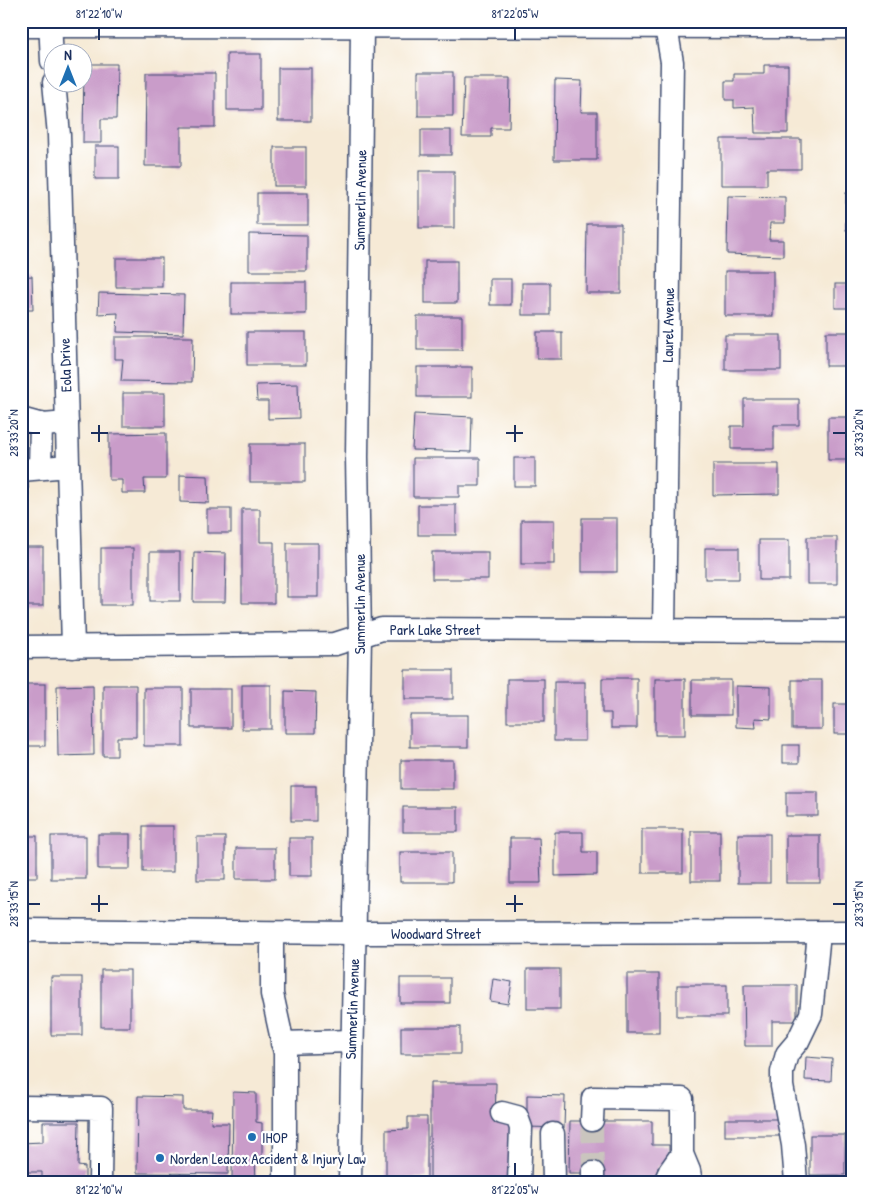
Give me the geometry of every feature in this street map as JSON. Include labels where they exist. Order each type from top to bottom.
[{"type":"street","points":[[21,26],[50,24],[362,27],[665,24],[852,27]]},
{"type":"street","points":[[50,24],[51,42]]},
{"type":"street","name":"Laurel Avenue","points":[[664,630],[672,62],[665,24]]},
{"type":"street","name":"Summerlin Avenue","points":[[350,1182],[360,637],[356,457],[362,27]]},
{"type":"street","name":"Eola Drive","points":[[55,92],[59,135],[74,647]]},
{"type":"street","points":[[67,423],[31,422],[31,469],[68,466]]},
{"type":"street","name":"Park Lake Street","points":[[21,647],[335,644],[382,629],[852,631]]},
{"type":"street","name":"Woodward Street","points":[[21,930],[354,933],[852,932]]},
{"type":"street","points":[[272,932],[272,994],[284,1053],[285,1182]]},
{"type":"street","points":[[796,1182],[793,1145],[784,1104],[782,1072],[787,1054],[798,1040],[811,1014],[819,932]]},
{"type":"street","points":[[282,1043],[352,1041]]},
{"type":"street","points":[[592,1120],[593,1098],[682,1099],[682,1154],[691,1182]]},
{"type":"street","points":[[21,1107],[101,1108],[100,1182]]},
{"type":"street","points":[[502,1113],[517,1117],[521,1128],[519,1182]]},
{"type":"street","points":[[553,1134],[554,1182]]},
{"type":"street","points":[[665,1182],[682,1154]]},
{"type":"building","points":[[227,54],[261,54],[261,110],[227,110]]},
{"type":"building","points":[[92,64],[117,64],[116,119],[101,119],[101,143],[83,143],[84,92],[92,92]]},
{"type":"building","points":[[764,65],[788,65],[788,133],[755,133],[754,107],[734,108],[734,100],[725,100],[725,81],[734,81],[734,74],[764,74]]},
{"type":"building","points":[[278,68],[311,68],[311,121],[278,121]]},
{"type":"building","points":[[418,72],[453,72],[453,116],[418,116]]},
{"type":"building","points":[[146,73],[215,73],[215,127],[181,127],[181,166],[145,166]]},
{"type":"building","points":[[464,78],[510,78],[509,128],[491,128],[491,137],[462,137]]},
{"type":"building","points":[[555,80],[582,81],[581,112],[597,112],[597,160],[554,160]]},
{"type":"building","points":[[421,130],[451,130],[451,155],[421,155]]},
{"type":"building","points":[[721,139],[801,139],[801,169],[767,169],[767,185],[721,185]]},
{"type":"building","points":[[95,146],[119,146],[119,179],[95,179]]},
{"type":"building","points":[[274,147],[306,147],[306,186],[274,186]]},
{"type":"building","points":[[419,171],[454,171],[454,228],[419,228]]},
{"type":"building","points":[[257,193],[308,193],[308,225],[257,225]]},
{"type":"building","points":[[846,193],[852,193],[852,230],[846,230]]},
{"type":"building","points":[[728,196],[785,197],[785,223],[770,223],[769,240],[783,240],[783,256],[727,254]]},
{"type":"building","points":[[587,224],[621,224],[621,293],[586,293]]},
{"type":"building","points":[[249,234],[307,235],[307,271],[249,271]]},
{"type":"building","points":[[116,258],[162,258],[162,287],[116,287]]},
{"type":"building","points":[[425,261],[457,261],[457,303],[425,303]]},
{"type":"building","points":[[725,271],[773,271],[773,316],[725,316]]},
{"type":"building","points":[[32,276],[33,310],[21,310],[21,277]]},
{"type":"building","points":[[490,279],[511,279],[511,305],[490,305]]},
{"type":"building","points":[[231,282],[306,282],[306,314],[231,314]]},
{"type":"building","points":[[522,283],[550,283],[550,315],[522,315]]},
{"type":"building","points":[[835,284],[852,284],[852,308],[835,308]]},
{"type":"building","points":[[99,293],[184,295],[183,334],[117,332],[118,313],[98,314]]},
{"type":"building","points":[[417,316],[462,316],[462,350],[417,350]]},
{"type":"building","points":[[247,332],[306,332],[306,365],[247,365]]},
{"type":"building","points":[[537,332],[562,332],[562,359],[537,359]]},
{"type":"building","points":[[826,332],[852,332],[852,366],[826,366]]},
{"type":"building","points":[[725,335],[781,335],[781,370],[725,370]]},
{"type":"building","points":[[115,337],[193,337],[192,382],[121,381],[123,359],[115,359]]},
{"type":"building","points":[[417,367],[472,367],[472,397],[417,397]]},
{"type":"building","points":[[298,384],[299,418],[268,419],[268,401],[257,401],[256,385]]},
{"type":"building","points":[[123,393],[165,393],[165,426],[123,426]]},
{"type":"building","points":[[744,399],[799,399],[799,425],[774,425],[774,449],[731,449],[731,426],[744,426]]},
{"type":"building","points":[[414,414],[472,417],[471,452],[412,450]]},
{"type":"building","points":[[828,417],[849,417],[852,460],[828,460]]},
{"type":"building","points":[[166,433],[166,479],[144,479],[145,493],[122,493],[122,480],[109,480],[109,434]]},
{"type":"building","points":[[250,444],[305,444],[305,482],[250,482]]},
{"type":"building","points":[[413,458],[480,458],[480,486],[459,486],[459,497],[413,497]]},
{"type":"building","points":[[514,458],[535,458],[535,486],[514,486]]},
{"type":"building","points":[[713,464],[779,464],[779,494],[713,495]]},
{"type":"building","points":[[180,475],[208,476],[209,503],[180,502]]},
{"type":"building","points":[[28,476],[29,503],[21,503],[21,477]]},
{"type":"building","points":[[418,505],[456,505],[456,535],[418,535]]},
{"type":"building","points":[[207,509],[231,509],[231,533],[207,533]]},
{"type":"building","points":[[242,509],[260,509],[260,542],[274,542],[274,603],[242,603]]},
{"type":"building","points":[[582,518],[617,518],[617,572],[582,572]]},
{"type":"building","points":[[521,520],[554,520],[554,564],[521,564]]},
{"type":"building","points":[[807,537],[837,537],[837,584],[807,584]]},
{"type":"building","points":[[759,540],[789,540],[789,580],[759,580]]},
{"type":"building","points":[[287,543],[318,543],[318,597],[287,597]]},
{"type":"building","points":[[21,547],[43,547],[43,606],[21,606]]},
{"type":"building","points":[[101,548],[133,548],[133,605],[101,605]]},
{"type":"building","points":[[705,548],[739,548],[739,579],[705,579]]},
{"type":"building","points":[[150,552],[180,552],[180,601],[150,601]]},
{"type":"building","points":[[194,552],[226,553],[225,602],[193,602]]},
{"type":"building","points":[[432,552],[488,552],[488,579],[432,579]]},
{"type":"building","points":[[405,670],[453,670],[453,699],[405,699]]},
{"type":"building","points":[[602,678],[637,678],[637,728],[611,728],[611,713],[602,713]]},
{"type":"building","points":[[507,679],[544,679],[544,722],[507,722]]},
{"type":"building","points":[[655,679],[685,679],[685,735],[655,735]]},
{"type":"building","points":[[692,680],[731,680],[731,715],[692,715]]},
{"type":"building","points":[[792,680],[822,680],[822,729],[792,729]]},
{"type":"building","points":[[554,682],[585,682],[585,741],[554,741]]},
{"type":"building","points":[[21,684],[45,684],[45,746],[21,746]]},
{"type":"building","points":[[93,685],[94,755],[58,756],[57,686]]},
{"type":"building","points":[[103,685],[136,685],[136,737],[117,737],[117,756],[103,756]]},
{"type":"building","points":[[242,685],[271,685],[271,729],[242,729]]},
{"type":"building","points":[[736,686],[771,687],[771,719],[755,718],[756,728],[736,727]]},
{"type":"building","points":[[144,688],[183,688],[183,746],[144,746]]},
{"type":"building","points":[[191,689],[231,689],[231,728],[191,728]]},
{"type":"building","points":[[285,691],[316,692],[315,733],[285,733]]},
{"type":"building","points":[[834,704],[852,704],[852,734],[834,734]]},
{"type":"building","points":[[410,715],[468,715],[468,747],[410,747]]},
{"type":"building","points":[[783,745],[799,745],[799,763],[783,763]]},
{"type":"building","points":[[401,760],[453,760],[453,789],[401,789]]},
{"type":"building","points":[[291,786],[316,786],[316,821],[291,821]]},
{"type":"building","points":[[786,792],[818,792],[818,816],[786,816]]},
{"type":"building","points":[[403,807],[458,807],[458,832],[403,832]]},
{"type":"building","points":[[143,826],[173,826],[173,872],[143,872]]},
{"type":"building","points":[[642,829],[683,829],[683,873],[642,873]]},
{"type":"building","points":[[691,831],[720,831],[720,881],[691,881]]},
{"type":"building","points":[[555,832],[583,832],[583,852],[597,852],[597,875],[555,876]]},
{"type":"building","points":[[98,834],[130,834],[130,869],[98,869]]},
{"type":"building","points":[[738,834],[770,834],[770,883],[738,883]]},
{"type":"building","points":[[786,835],[820,835],[820,883],[786,883]]},
{"type":"building","points":[[21,836],[37,836],[37,877],[21,877]]},
{"type":"building","points":[[51,836],[86,836],[86,879],[51,879]]},
{"type":"building","points":[[197,837],[225,837],[225,880],[197,880]]},
{"type":"building","points":[[289,838],[312,838],[312,876],[289,876]]},
{"type":"building","points":[[510,838],[539,838],[541,883],[510,883]]},
{"type":"building","points":[[236,848],[275,848],[275,879],[236,879]]},
{"type":"building","points":[[400,852],[452,852],[452,882],[400,882]]},
{"type":"building","points":[[527,969],[560,969],[560,1009],[527,1009]]},
{"type":"building","points":[[101,970],[130,970],[130,1027],[101,1027]]},
{"type":"building","points":[[627,974],[659,974],[659,1033],[627,1033]]},
{"type":"building","points":[[51,977],[82,977],[82,1035],[51,1035]]},
{"type":"building","points":[[400,978],[450,978],[450,1003],[400,1003]]},
{"type":"building","points":[[493,979],[512,982],[508,1004],[490,1001]]},
{"type":"building","points":[[677,985],[727,985],[727,1016],[677,1016]]},
{"type":"building","points":[[744,985],[797,985],[797,1021],[772,1021],[772,1046],[745,1046]]},
{"type":"building","points":[[401,1027],[460,1027],[460,1054],[401,1054]]},
{"type":"building","points":[[806,1057],[832,1059],[831,1081],[805,1080]]},
{"type":"building","points":[[430,1083],[496,1083],[495,1123],[515,1124],[514,1181],[430,1182]]},
{"type":"building","points":[[233,1092],[256,1093],[256,1122],[262,1123],[262,1158],[255,1158],[256,1181],[232,1180]]},
{"type":"building","points":[[527,1095],[565,1096],[564,1128],[527,1127]]},
{"type":"building","points":[[138,1096],[183,1097],[183,1110],[212,1110],[211,1123],[229,1123],[228,1174],[137,1173]]},
{"type":"building","points":[[408,1117],[427,1117],[427,1178],[386,1178],[386,1130],[408,1129]]},
{"type":"building","points":[[725,1119],[782,1119],[782,1136],[725,1136]]},
{"type":"building","points":[[570,1121],[652,1121],[652,1145],[669,1145],[669,1166],[658,1166],[658,1182],[603,1182],[593,1173],[569,1173]]},
{"type":"building","points":[[43,1122],[79,1122],[78,1166],[85,1167],[85,1182],[42,1182],[42,1172],[21,1172],[21,1143],[43,1142]]},
{"type":"building","points":[[810,1135],[845,1135],[845,1175],[810,1175]]},
{"type":"tunnel","points":[[592,1120],[593,1173]]},
{"type":"place","name":"IHOP","points":[[252,1137]]},
{"type":"place","name":"Norden Leacox Accident & Injury Law","points":[[160,1158]]}]
